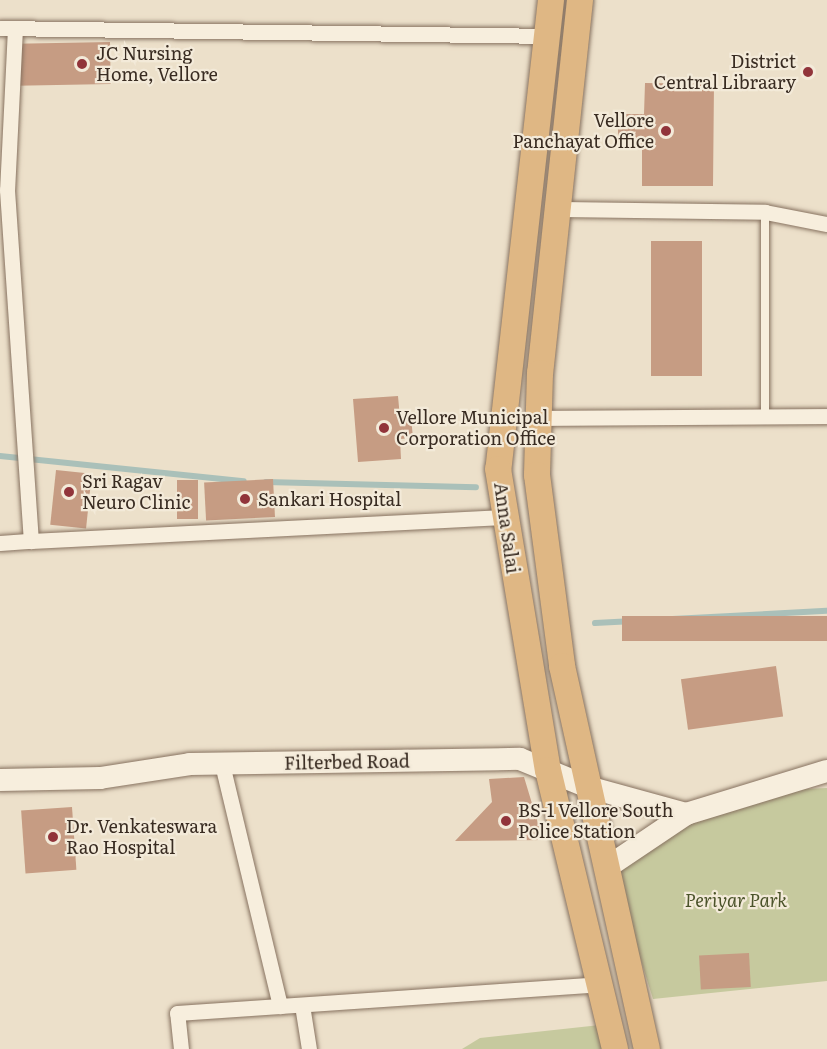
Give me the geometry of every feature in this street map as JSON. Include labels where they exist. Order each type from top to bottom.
[{"type":"highway","name":"Anna Salai","points":[[551,0],[551,36],[498,469],[504,517],[548,770],[615,1049]]},
{"type":"highway","name":"Anna Salai","points":[[580,0],[561,209],[538,418],[537,475],[548,578],[588,787],[647,1049]]},
{"type":"main road","name":"Filterbed Road","points":[[0,780],[100,778],[222,764],[520,759],[588,787],[686,814]]},
{"type":"main road","points":[[606,868],[686,814],[827,771]]},
{"type":"street","points":[[30,541],[6,313],[3,190],[7,28],[551,36]]},
{"type":"street","points":[[561,209],[765,212],[827,225]]},
{"type":"street","points":[[538,418],[827,416]]},
{"type":"street","points":[[0,543],[504,517]]},
{"type":"street","points":[[222,764],[253,910],[280,1006]]},
{"type":"street","points":[[181,1049],[177,1013],[599,984]]},
{"type":"street","points":[[302,1005],[309,1049]]},
{"type":"lane","points":[[765,212],[765,417]]},
{"type":"green space","name":"Periyar Park","points":[[827,788],[827,981],[653,999],[613,871],[691,818],[783,790]]},
{"type":"green space","points":[[600,1025],[606,1049],[462,1049],[480,1038]]},
{"type":"building","points":[[110,42],[111,84],[17,86],[16,44]]},
{"type":"building","name":"Vellore Panchayat Office","points":[[645,83],[714,84],[713,186],[642,186],[642,147],[618,147],[618,114],[644,114]]},
{"type":"building","points":[[651,241],[702,241],[702,376],[651,376]]},
{"type":"building","name":"Vellore Municipal Corporation Office","points":[[398,396],[400,418],[411,417],[413,438],[400,439],[401,459],[358,462],[353,399]]},
{"type":"building","points":[[56,470],[92,474],[86,528],[50,525]]},
{"type":"building","points":[[273,479],[275,517],[206,521],[204,483]]},
{"type":"building","points":[[177,480],[198,480],[198,519],[177,519]]},
{"type":"building","points":[[622,616],[827,616],[827,641],[622,641]]},
{"type":"building","points":[[776,666],[783,717],[688,730],[681,679]]},
{"type":"building","name":"BS-1 Vellore South Police Station","points":[[524,777],[543,840],[455,841],[492,802],[489,779]]},
{"type":"building","points":[[72,807],[76,870],[26,873],[21,811]]},
{"type":"building","points":[[749,953],[751,987],[701,990],[699,956]]},
{"type":"waterway","points":[[0,456],[244,481]]},
{"type":"waterway","points":[[266,482],[476,487]]},
{"type":"waterway","points":[[595,623],[827,611]]},
{"type":"place","name":"JC Nursing Home, Vellore","points":[[82,64]]},
{"type":"place","name":"District Central Libraary","points":[[808,72]]},
{"type":"place","name":"Vellore Panchayat Office","points":[[666,131]]},
{"type":"place","name":"Vellore Municipal Corporation Office","points":[[384,428]]},
{"type":"place","name":"Sri Ragav Neuro Clinic","points":[[69,492]]},
{"type":"place","name":"Sankari Hospital","points":[[245,499]]},
{"type":"place","name":"BS-1 Vellore South Police Station","points":[[506,821]]},
{"type":"place","name":"Dr. Venkateswara Rao Hospital","points":[[53,837]]}]
